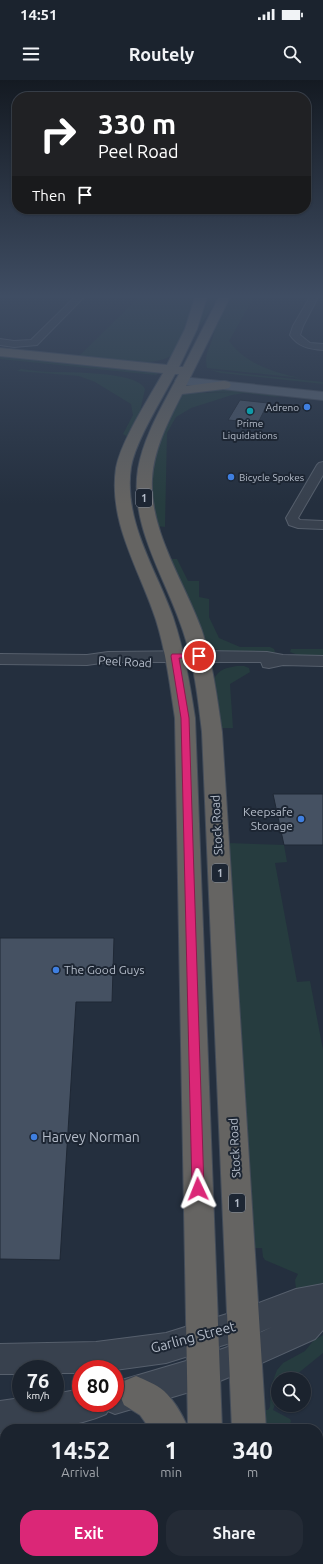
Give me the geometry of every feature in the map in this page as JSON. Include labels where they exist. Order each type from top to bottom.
[{"type":"highway","points":[[29,366],[149,384],[171,370]]},
{"type":"highway","points":[[138,366],[171,370],[182,381],[224,385]]},
{"type":"highway","name":"Stock Road","points":[[173,366],[171,370],[149,384],[127,456],[123,481],[124,510],[130,531],[156,595],[188,660],[212,740],[231,1075],[242,1324],[249,1424]]},
{"type":"highway","name":"Stock Road","points":[[190,366],[154,437],[146,460],[143,484],[146,512],[154,538],[189,619],[185,718],[201,1337],[205,1424]]},
{"type":"highway","points":[[204,366],[206,371]]},
{"type":"highway","points":[[125,1395],[152,1403],[168,1424]]},
{"type":"main road","points":[[182,381],[206,371],[323,386]]},
{"type":"main road","points":[[224,385],[323,396]]},
{"type":"street","points":[[323,465],[294,512],[292,518],[293,522],[298,524],[323,526]]},
{"type":"street","name":"Peel Road","points":[[0,659],[87,660],[108,663],[188,660],[267,663],[282,660],[323,661]]},
{"type":"street","name":"Garling Street","points":[[0,1359],[103,1356],[166,1348],[242,1324],[296,1303],[323,1298]]},
{"type":"street","points":[[125,1395],[203,1372],[244,1356],[304,1328],[323,1308]]},
{"type":"street","points":[[0,1417],[72,1407]]},
{"type":"green space","points":[[70,366],[102,366],[158,373],[157,375]]},
{"type":"green space","points":[[207,366],[262,366],[301,378],[207,368]]},
{"type":"green space","points":[[21,369],[44,372],[103,374],[118,376],[140,383],[145,389],[138,421],[128,437],[123,434],[133,415],[131,404],[95,382],[79,376],[17,371]]},
{"type":"green space","points":[[210,370],[323,382],[323,384],[221,373]]},
{"type":"green space","points":[[220,389],[280,396],[276,397],[244,393],[232,395],[191,408],[176,417],[167,433],[165,527],[157,526],[150,486],[153,462],[160,438],[183,393],[240,392],[199,392]]},
{"type":"green space","points":[[170,559],[177,559],[188,581],[199,581],[199,597],[209,599],[209,617],[219,638],[240,647],[270,647],[274,649],[275,652],[272,654],[246,654],[228,652],[205,643]]},
{"type":"green space","points":[[291,649],[323,649],[323,657],[298,655],[290,652]]},
{"type":"green space","points":[[237,666],[249,668],[250,672],[230,684],[233,728],[221,728],[214,679],[218,673],[223,670],[229,667]]},
{"type":"green space","points":[[228,843],[284,845],[287,862],[275,863],[297,982],[310,981],[323,1050],[323,1283],[296,1289],[295,1280],[298,1274],[265,1260],[263,1257],[262,1248],[252,1248]]},
{"type":"green space","points":[[323,1335],[323,1353],[300,1372],[276,1372],[283,1363],[305,1351],[314,1340]]},
{"type":"green space","points":[[271,1386],[271,1412],[277,1412],[290,1419],[290,1424],[261,1424],[260,1410],[268,1410],[270,1407]]},
{"type":"building","name":"Prime Liquidations","points":[[240,400],[268,403],[258,423],[228,420]]},
{"type":"building","name":"Keepsafe Storage","points":[[273,794],[323,794],[323,845],[284,845]]},
{"type":"building","name":"Harvey Norman","points":[[0,938],[114,938],[112,1002],[76,1002],[60,1260],[0,1259]]},
{"type":"place","name":"Adreno","points":[[307,407]]},
{"type":"place","name":"Prime Liquidations","points":[[250,411]]},
{"type":"place","name":"Bicycle Spokes","points":[[231,477]]},
{"type":"place","name":"Keepsafe Storage","points":[[301,819]]},
{"type":"place","name":"The Good Guys","points":[[56,970]]},
{"type":"place","name":"Harvey Norman","points":[[34,1137]]},
{"type":"route","points":[[198,1189],[185,718],[175,656],[199,656]]}]
